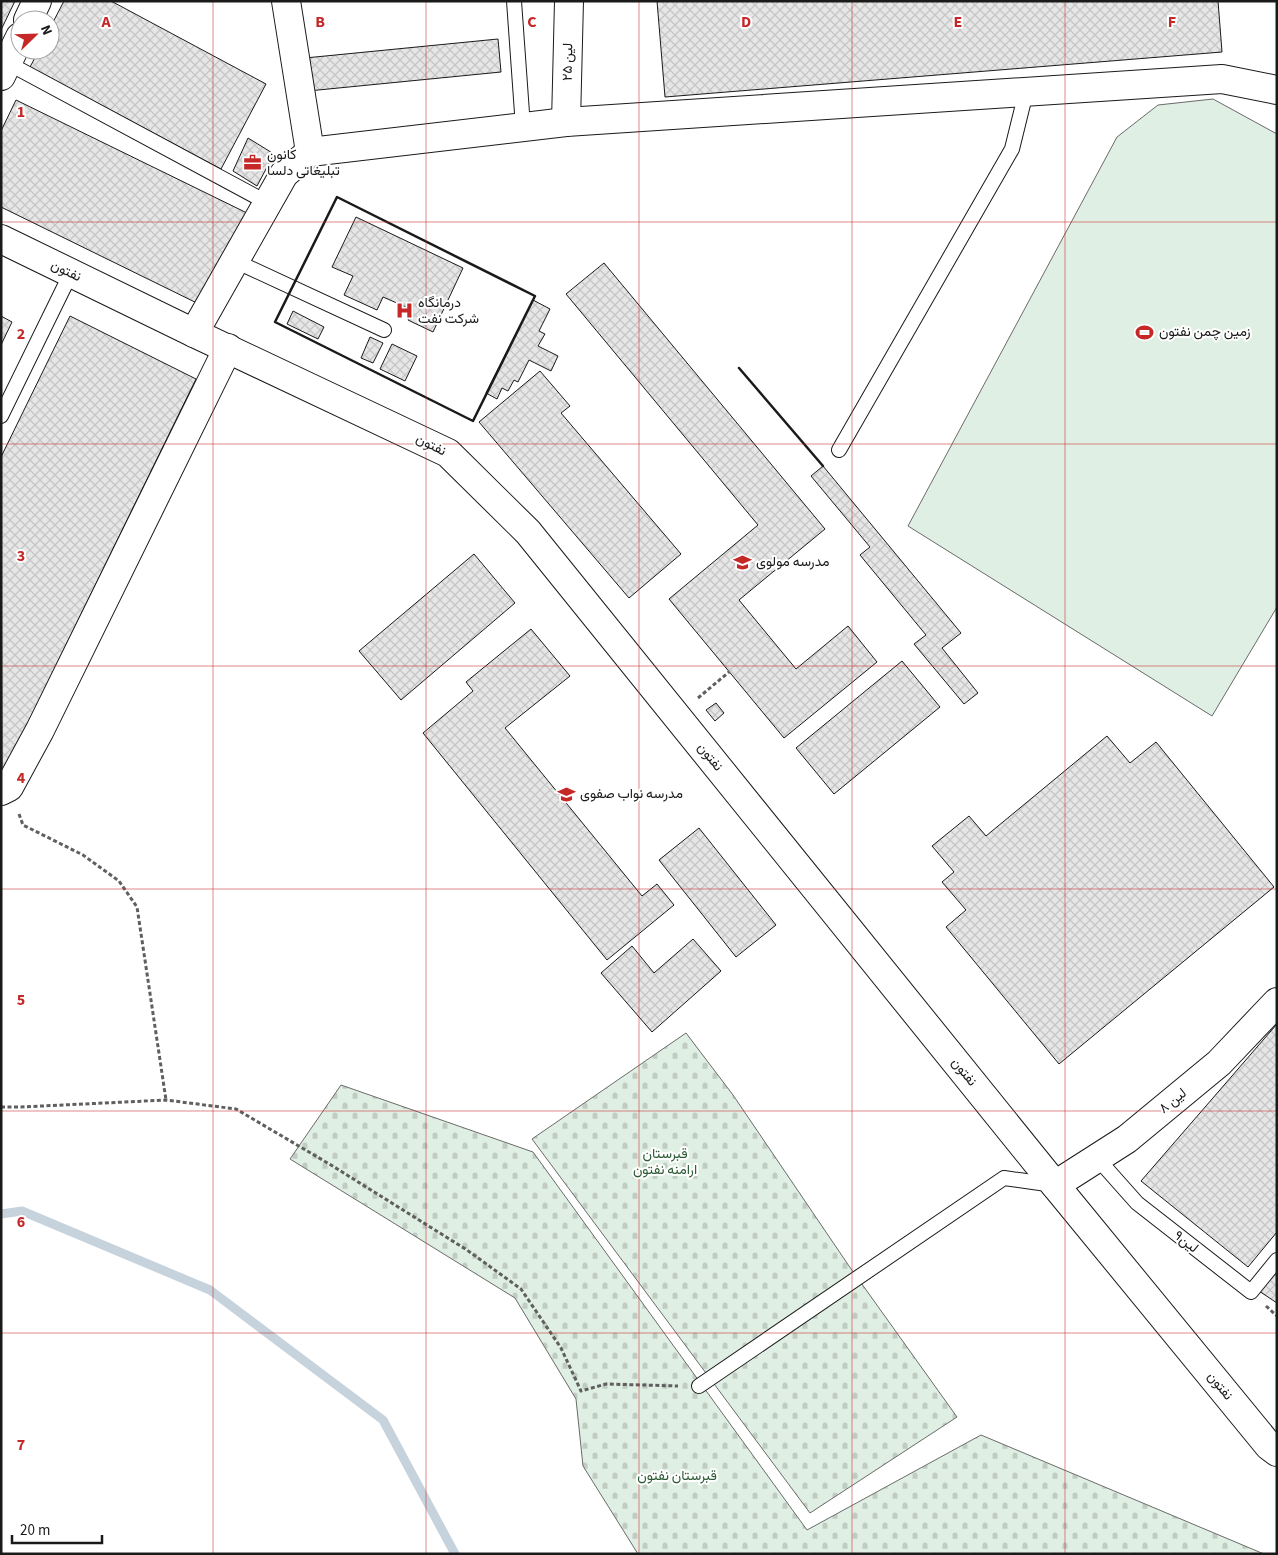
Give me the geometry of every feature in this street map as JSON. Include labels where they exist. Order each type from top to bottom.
[{"type":"street","points":[[286,1],[310,152]]},
{"type":"street","name":"لین ۲۵","points":[[566,122],[569,1]]},
{"type":"street","points":[[3,66],[10,54]]},
{"type":"street","points":[[194,333],[284,174],[310,152],[566,122],[1222,79],[1277,90]]},
{"type":"street","name":"نفتون","points":[[1,239],[448,453],[528,532],[1055,1185],[1263,1439],[1277,1452]]},
{"type":"street","points":[[5,789],[40,730],[228,348]]},
{"type":"street","name":"لین ۸","points":[[1055,1185],[1127,1139],[1219,1063],[1277,1002]]},
{"type":"lane","points":[[514,1],[523,127]]},
{"type":"lane","points":[[3,66],[268,203]]},
{"type":"lane","points":[[839,450],[1012,148],[1026,92]]},
{"type":"lane","points":[[235,261],[384,330]]},
{"type":"lane","points":[[1,416],[71,273]]},
{"type":"lane","name":"لین۹","points":[[1097,1158],[1137,1203],[1251,1292],[1277,1260]]},
{"type":"lane","points":[[699,1386],[1004,1178],[1055,1185]]},
{"type":"path","points":[[677,716],[729,672]]},
{"type":"path","points":[[5,789],[23,825],[83,855],[119,881],[137,907],[166,1100]]},
{"type":"path","points":[[1,1107],[21,1108],[166,1100],[236,1109],[331,1165],[466,1250],[521,1289],[561,1348],[581,1391],[606,1384],[699,1386]]},
{"type":"green space","name":"زمین چمن نفتون","points":[[1213,99],[1277,134],[1277,607],[1212,716],[908,526],[1117,137],[1158,105]]},
{"type":"green space","name":"قبرستان ارامنه نفتون","points":[[686,1033],[733,1095],[849,1266],[957,1417],[810,1513],[532,1139]]},
{"type":"green space","name":"قبرستان نفتون","points":[[341,1085],[533,1152],[807,1530],[981,1435],[1264,1554],[638,1554],[583,1466],[576,1399],[515,1298],[290,1159]]},
{"type":"building","points":[[1,1],[15,1],[10,10],[1,30]]},
{"type":"building","points":[[64,1],[111,1],[266,84],[221,169],[30,67],[34,60],[60,60],[59,10]]},
{"type":"building","points":[[657,1],[1218,1],[1222,52],[665,97]]},
{"type":"building","points":[[498,39],[501,72],[308,91],[305,58]]},
{"type":"building","points":[[16,100],[249,214],[205,307],[1,207],[1,131]]},
{"type":"building","name":"کانون تبلیغاتی دلسا","points":[[248,138],[274,154],[257,186],[233,171]]},
{"type":"building","points":[[356,217],[463,268],[433,332],[408,320],[413,310],[383,297],[377,310],[344,295],[353,276],[332,267]]},
{"type":"building","points":[[604,263],[825,529],[739,600],[796,669],[848,626],[877,662],[784,738],[669,599],[758,525],[566,294]]},
{"type":"building","points":[[533,300],[550,309],[539,331],[545,334],[538,346],[558,356],[551,371],[529,360],[518,382],[514,380],[508,391],[502,388],[497,399],[486,393]]},
{"type":"building","points":[[293,311],[324,327],[318,339],[287,324]]},
{"type":"building","points":[[1,316],[12,322],[1,345]]},
{"type":"building","points":[[70,316],[196,379],[2,776],[1,457]]},
{"type":"building","points":[[370,337],[383,343],[373,363],[361,358]]},
{"type":"building","points":[[392,344],[417,356],[405,381],[380,369]]},
{"type":"building","points":[[540,371],[570,406],[561,413],[681,554],[629,598],[479,422]]},
{"type":"building","points":[[823,466],[961,633],[942,648],[978,693],[964,704],[914,644],[926,635],[860,555],[870,547],[811,476]]},
{"type":"building","points":[[474,554],[515,603],[401,700],[359,651]]},
{"type":"building","points":[[531,629],[570,676],[505,728],[642,896],[657,884],[674,905],[607,960],[423,733],[473,691],[466,682]]},
{"type":"building","points":[[902,661],[940,707],[834,794],[796,748]]},
{"type":"building","points":[[716,703],[724,713],[715,721],[706,710]]},
{"type":"building","points":[[1107,736],[1130,763],[1156,742],[1274,887],[1059,1064],[946,927],[966,910],[942,882],[954,872],[932,846],[969,816],[986,836]]},
{"type":"building","points":[[699,828],[776,925],[736,957],[659,860]]},
{"type":"building","points":[[693,939],[721,971],[652,1032],[601,973],[632,946],[654,973]]},
{"type":"building","points":[[1277,1024],[1277,1232],[1248,1267],[1141,1181]]},
{"type":"building","points":[[1277,1270],[1277,1303],[1259,1291]]},
{"type":"waterway","points":[[1,1214],[22,1211],[210,1290],[383,1420],[455,1554]]},
{"type":"wall","points":[[337,197],[535,296],[473,421],[275,322],[337,197]]},
{"type":"wall","points":[[739,368],[823,466]]},
{"type":"place","name":"کانون تبلیغاتی دلسا","points":[[253,163]]},
{"type":"place","name":"درمانگاه شرکت نفت","points":[[404,311]]},
{"type":"place","name":"زمین چمن نفتون","points":[[1145,332]]},
{"type":"place","name":"مدرسه مولوی","points":[[742,562]]},
{"type":"place","name":"مدرسه نواب صفوی","points":[[566,794]]}]
